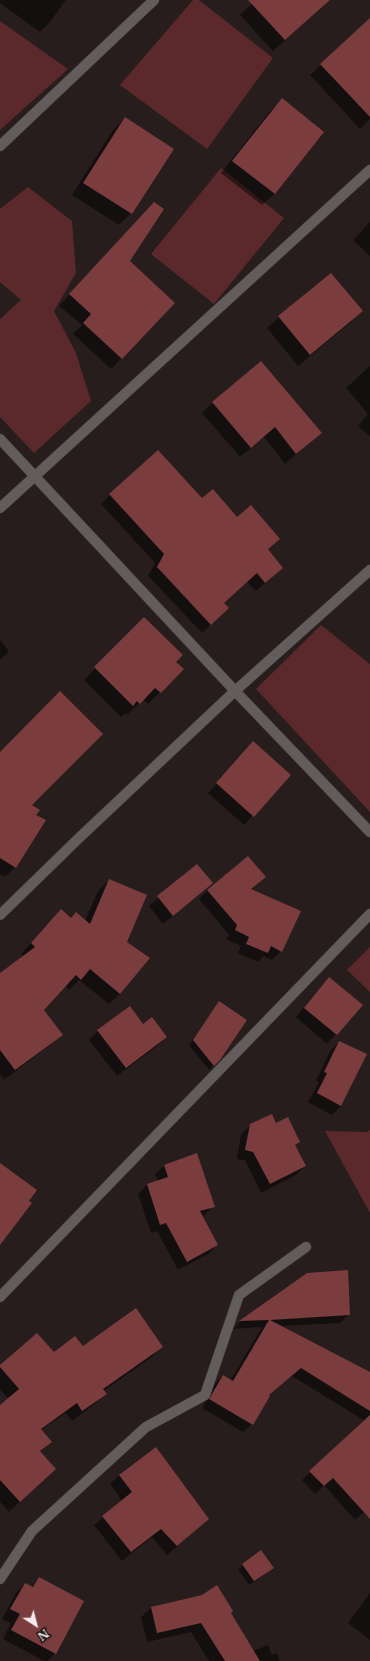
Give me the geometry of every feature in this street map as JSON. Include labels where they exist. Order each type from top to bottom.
[{"type":"street","points":[[0,146],[154,0]]},
{"type":"street","points":[[0,508],[370,170]]},
{"type":"street","points":[[0,439],[235,691],[370,832]]},
{"type":"street","points":[[0,915],[79,838],[235,691],[370,570]]},
{"type":"street","points":[[0,1297],[370,914]]},
{"type":"street","points":[[0,1579],[32,1531],[146,1427],[205,1395],[239,1294],[306,1247]]},
{"type":"shaded area","points":[[193,0],[199,0],[273,58],[207,149],[120,85]]},
{"type":"shaded area","points":[[0,21],[68,69],[0,130]]},
{"type":"shaded area","points":[[221,168],[284,218],[214,304],[151,254]]},
{"type":"shaded area","points":[[28,187],[72,221],[76,273],[54,311],[76,353],[91,401],[34,453],[0,417],[0,319],[21,300],[0,282],[0,209]]},
{"type":"shaded area","points":[[321,625],[370,664],[370,812],[256,689]]},
{"type":"shaded area","points":[[370,947],[370,992],[347,970]]},
{"type":"shaded area","points":[[370,1130],[370,1213],[325,1131],[367,1132]]},
{"type":"building","points":[[248,0],[330,0],[285,40]]},
{"type":"building","points":[[370,18],[370,117],[320,64]]},
{"type":"building","points":[[282,98],[324,132],[275,194],[232,161]]},
{"type":"building","points":[[125,117],[174,149],[132,214],[83,183]]},
{"type":"building","points":[[154,202],[164,209],[130,261],[175,303],[122,359],[83,323],[91,314],[69,294]]},
{"type":"building","points":[[331,273],[363,311],[310,355],[278,316]]},
{"type":"building","points":[[261,361],[322,433],[296,454],[275,427],[251,448],[212,402]]},
{"type":"building","points":[[158,450],[202,498],[213,489],[237,517],[251,505],[280,539],[268,549],[283,568],[265,583],[257,573],[224,603],[229,608],[211,625],[157,567],[164,554],[109,494]]},
{"type":"building","points":[[144,617],[183,655],[176,662],[184,669],[161,693],[155,688],[140,704],[137,701],[133,706],[94,667]]},
{"type":"building","points":[[60,691],[103,734],[32,805],[40,810],[36,815],[46,820],[16,868],[0,858],[0,752]]},
{"type":"building","points":[[253,741],[291,775],[254,817],[216,783]]},
{"type":"building","points":[[248,856],[266,877],[251,889],[301,911],[282,952],[271,946],[268,953],[246,944],[249,937],[235,930],[237,925],[207,890]]},
{"type":"building","points":[[197,864],[213,883],[173,916],[157,896]]},
{"type":"building","points":[[109,879],[147,895],[127,942],[150,958],[120,994],[90,969],[81,980],[76,975],[44,1010],[63,1035],[15,1070],[0,1050],[0,973],[35,947],[31,943],[61,909],[71,918],[76,912],[90,924]]},
{"type":"building","points":[[329,977],[363,1005],[337,1035],[304,1008]]},
{"type":"building","points":[[219,1001],[247,1020],[220,1060],[214,1066],[193,1040]]},
{"type":"building","points":[[130,1006],[143,1024],[152,1017],[167,1037],[126,1068],[97,1030]]},
{"type":"building","points":[[339,1041],[367,1054],[341,1106],[317,1093],[327,1073],[324,1072]]},
{"type":"building","points":[[272,1114],[276,1123],[288,1117],[300,1142],[295,1145],[306,1166],[270,1184],[253,1152],[245,1150],[250,1124]]},
{"type":"building","points":[[197,1153],[215,1207],[200,1211],[218,1245],[187,1262],[166,1223],[160,1225],[147,1184],[168,1177],[164,1165]]},
{"type":"building","points":[[0,1163],[37,1190],[29,1201],[32,1203],[0,1245]]},
{"type":"building","points":[[348,1270],[350,1315],[270,1320],[370,1372],[370,1411],[301,1368],[269,1395],[270,1396],[253,1425],[209,1399],[223,1375],[233,1381],[269,1320],[239,1321],[307,1273]]},
{"type":"building","points":[[136,1308],[163,1347],[103,1389],[107,1394],[82,1411],[77,1403],[41,1429],[52,1442],[40,1451],[56,1469],[20,1502],[0,1480],[0,1405],[19,1389],[0,1367],[0,1365],[37,1333],[54,1352],[75,1336],[83,1346]]},
{"type":"building","points":[[370,1415],[370,1519],[333,1478],[324,1486],[309,1471]]},
{"type":"building","points":[[156,1447],[209,1519],[177,1546],[161,1529],[131,1552],[102,1516],[132,1492],[119,1475]]},
{"type":"building","points":[[261,1550],[274,1568],[254,1581],[242,1564]]},
{"type":"building","points":[[39,1577],[84,1601],[56,1654],[11,1630],[20,1614],[10,1609],[25,1583],[33,1587]]},
{"type":"building","points":[[217,1585],[233,1611],[231,1613],[260,1661],[225,1661],[201,1623],[157,1633],[151,1607],[202,1595]]}]
